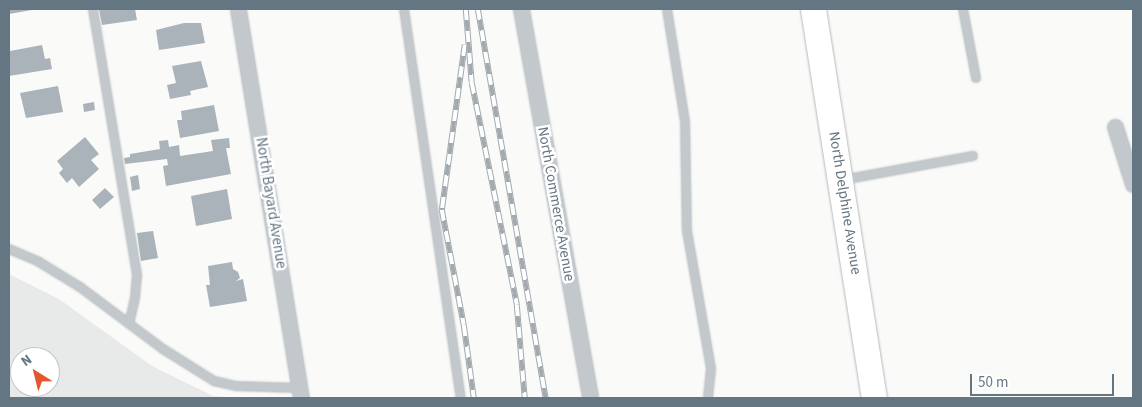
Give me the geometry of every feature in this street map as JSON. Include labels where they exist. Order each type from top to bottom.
[{"type":"main road","name":"North Delphine Avenue","points":[[813,9],[842,181],[874,398]]},
{"type":"street","name":"North Bayard Avenue","points":[[238,9],[300,393]]},
{"type":"street","name":"North Commerce Avenue","points":[[521,9],[590,398]]},
{"type":"street","points":[[1115,128],[1133,184]]},
{"type":"lane","points":[[93,9],[137,274],[128,322]]},
{"type":"lane","points":[[404,9],[461,398]]},
{"type":"lane","points":[[667,9],[685,121],[687,230],[712,368],[708,398]]},
{"type":"lane","points":[[963,9],[976,78]]},
{"type":"lane","points":[[842,181],[973,156]]},
{"type":"lane","points":[[9,249],[39,262],[72,282],[163,349],[214,380],[236,386],[300,393]]},
{"type":"shaded area","points":[[9,274],[59,299],[152,366],[213,396],[240,398],[9,398]]},
{"type":"building","points":[[9,9],[31,9],[32,10],[9,14]]},
{"type":"building","points":[[99,9],[135,9],[137,20],[102,25]]},
{"type":"building","points":[[184,23],[201,23],[205,43],[159,50],[156,30]]},
{"type":"building","points":[[42,45],[45,59],[50,58],[52,69],[9,76],[10,51]]},
{"type":"building","points":[[201,61],[208,87],[190,91],[191,95],[170,99],[167,85],[176,83],[172,66]]},
{"type":"building","points":[[58,86],[63,112],[26,118],[20,93]]},
{"type":"building","points":[[94,102],[95,110],[84,112],[83,104]]},
{"type":"building","points":[[214,105],[219,131],[180,138],[177,120],[182,120],[181,111]]},
{"type":"building","points":[[85,137],[99,154],[91,160],[99,169],[79,187],[72,178],[67,183],[59,173],[63,169],[57,161]]},
{"type":"building","points":[[229,138],[230,148],[226,148],[231,174],[166,186],[163,166],[168,165],[167,159],[125,164],[124,158],[130,157],[130,154],[160,149],[159,141],[168,140],[169,147],[179,145],[180,156],[213,151],[211,140]]},
{"type":"building","points":[[138,175],[140,189],[132,191],[130,177]]},
{"type":"building","points":[[105,188],[114,197],[100,209],[92,200]]},
{"type":"building","points":[[227,189],[232,219],[196,226],[191,196]]},
{"type":"building","points":[[153,231],[158,258],[141,261],[137,233]]},
{"type":"building","points":[[232,262],[233,269],[238,272],[240,278],[236,281],[243,279],[247,301],[210,307],[206,285],[210,285],[208,266]]},
{"type":"railway","points":[[466,9],[472,83],[517,305],[525,398]]},
{"type":"railway","points":[[478,9],[546,398]]},
{"type":"railway","points":[[465,45],[442,210],[464,325],[474,398]]}]
